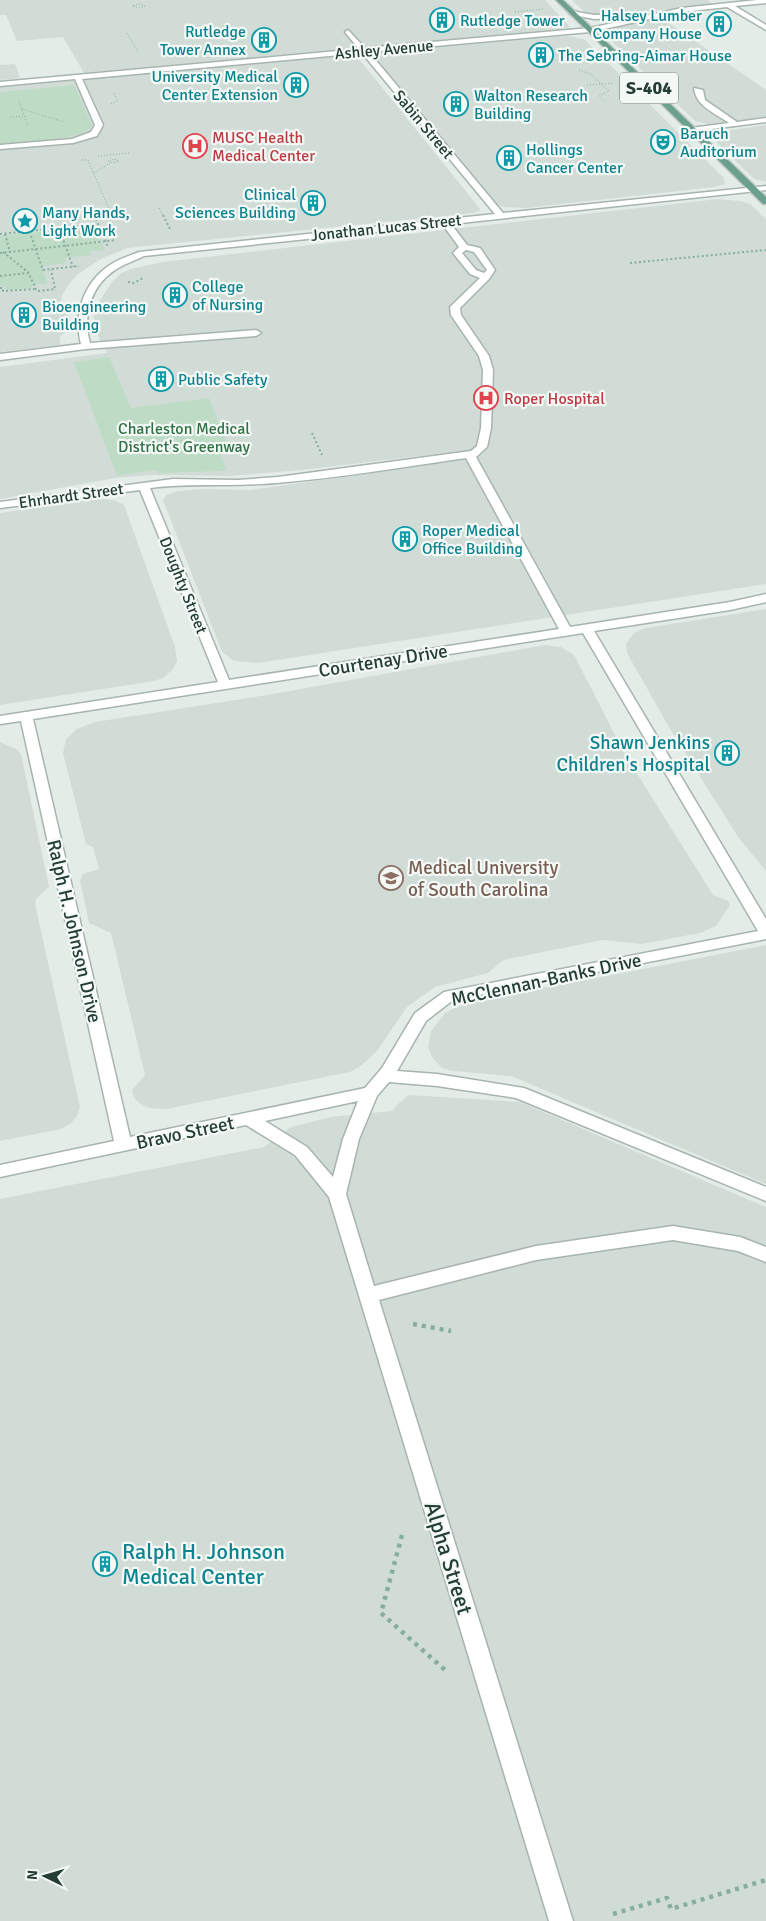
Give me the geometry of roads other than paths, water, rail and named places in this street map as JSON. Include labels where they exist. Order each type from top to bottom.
[{"type":"main road","name":"S-404","points":[[559,0],[766,202]]},
{"type":"street","points":[[688,0],[699,8]]},
{"type":"street","name":"Ashley Avenue","points":[[0,84],[590,30],[682,10],[766,1]]},
{"type":"street","points":[[728,5],[766,28]]},
{"type":"street","points":[[572,12],[606,18],[682,10]]},
{"type":"street","name":"Sabin Street","points":[[348,32],[500,215]]},
{"type":"street","points":[[0,147],[73,141],[94,134],[100,126],[78,77]]},
{"type":"street","points":[[727,125],[695,101],[694,98],[698,90],[702,102],[736,124]]},
{"type":"street","points":[[692,130],[766,120]]},
{"type":"street","name":"Jonathan Lucas Street","points":[[86,346],[82,337],[84,305],[94,283],[114,267],[142,254],[766,188]]},
{"type":"street","points":[[445,221],[464,247],[477,250],[491,270],[482,283],[466,295],[455,307],[456,315],[484,356],[488,370],[486,428],[482,447],[470,455],[566,631]]},
{"type":"street","points":[[464,247],[457,252],[473,272],[486,277]]},
{"type":"street","points":[[0,356],[86,346],[256,333]]},
{"type":"street","name":"Ehrhardt Street","points":[[0,505],[173,482],[238,483],[278,480],[470,455]]},
{"type":"street","name":"Doughty Street","points":[[143,486],[225,685]]},
{"type":"street","name":"Courtenay Drive","points":[[0,720],[730,606],[766,598]]},
{"type":"street","points":[[586,628],[766,933]]},
{"type":"street","name":"Ralph H. Johnson Drive","points":[[26,716],[123,1145]]},
{"type":"street","name":"McClennan-Banks Drive","points":[[370,1093],[385,1076],[420,1017],[449,996],[766,933]]},
{"type":"street","points":[[385,1076],[436,1080],[518,1092],[766,1194]]},
{"type":"street","points":[[337,1194],[351,1139],[370,1093]]},
{"type":"street","name":"Bravo Street","points":[[0,1171],[370,1093]]},
{"type":"street","name":"Alpha Street","points":[[249,1119],[301,1151],[337,1194],[561,1921]]},
{"type":"street","points":[[369,1295],[536,1253],[673,1234],[740,1244],[766,1255]]},
{"type":"place","name":"Rutledge Tower","points":[[442,20]]},
{"type":"place","name":"Halsey Lumber Company House","points":[[719,24]]},
{"type":"place","name":"Rutledge Tower Annex","points":[[264,40]]},
{"type":"place","name":"The Sebring-Aimar House","points":[[541,55]]},
{"type":"place","name":"University Medical Center Extension","points":[[296,85]]},
{"type":"place","name":"Walton Research Building","points":[[456,104]]},
{"type":"place","name":"Baruch Auditorium","points":[[663,142]]},
{"type":"place","name":"MUSC Health Medical Center","points":[[195,146]]},
{"type":"place","name":"Hollings Cancer Center","points":[[509,158]]},
{"type":"place","name":"Clinical Sciences Building","points":[[313,203]]},
{"type":"place","name":"Many Hands, Light Work","points":[[25,221]]},
{"type":"place","name":"College of Nursing","points":[[175,295]]},
{"type":"place","name":"Bioengineering Building","points":[[24,315]]},
{"type":"place","name":"Public Safety","points":[[161,379]]},
{"type":"place","name":"Roper Hospital","points":[[486,398]]},
{"type":"place","name":"Roper Medical Office Building","points":[[405,539]]},
{"type":"place","name":"Shawn Jenkins Children's Hospital","points":[[727,753]]},
{"type":"place","name":"Medical University of South Carolina","points":[[391,878]]},
{"type":"place","name":"Ralph H. Johnson Medical Center","points":[[105,1564]]},
{"type":"park label","name":"Charleston Medical District's Greenway","points":[[184,437]]}]
